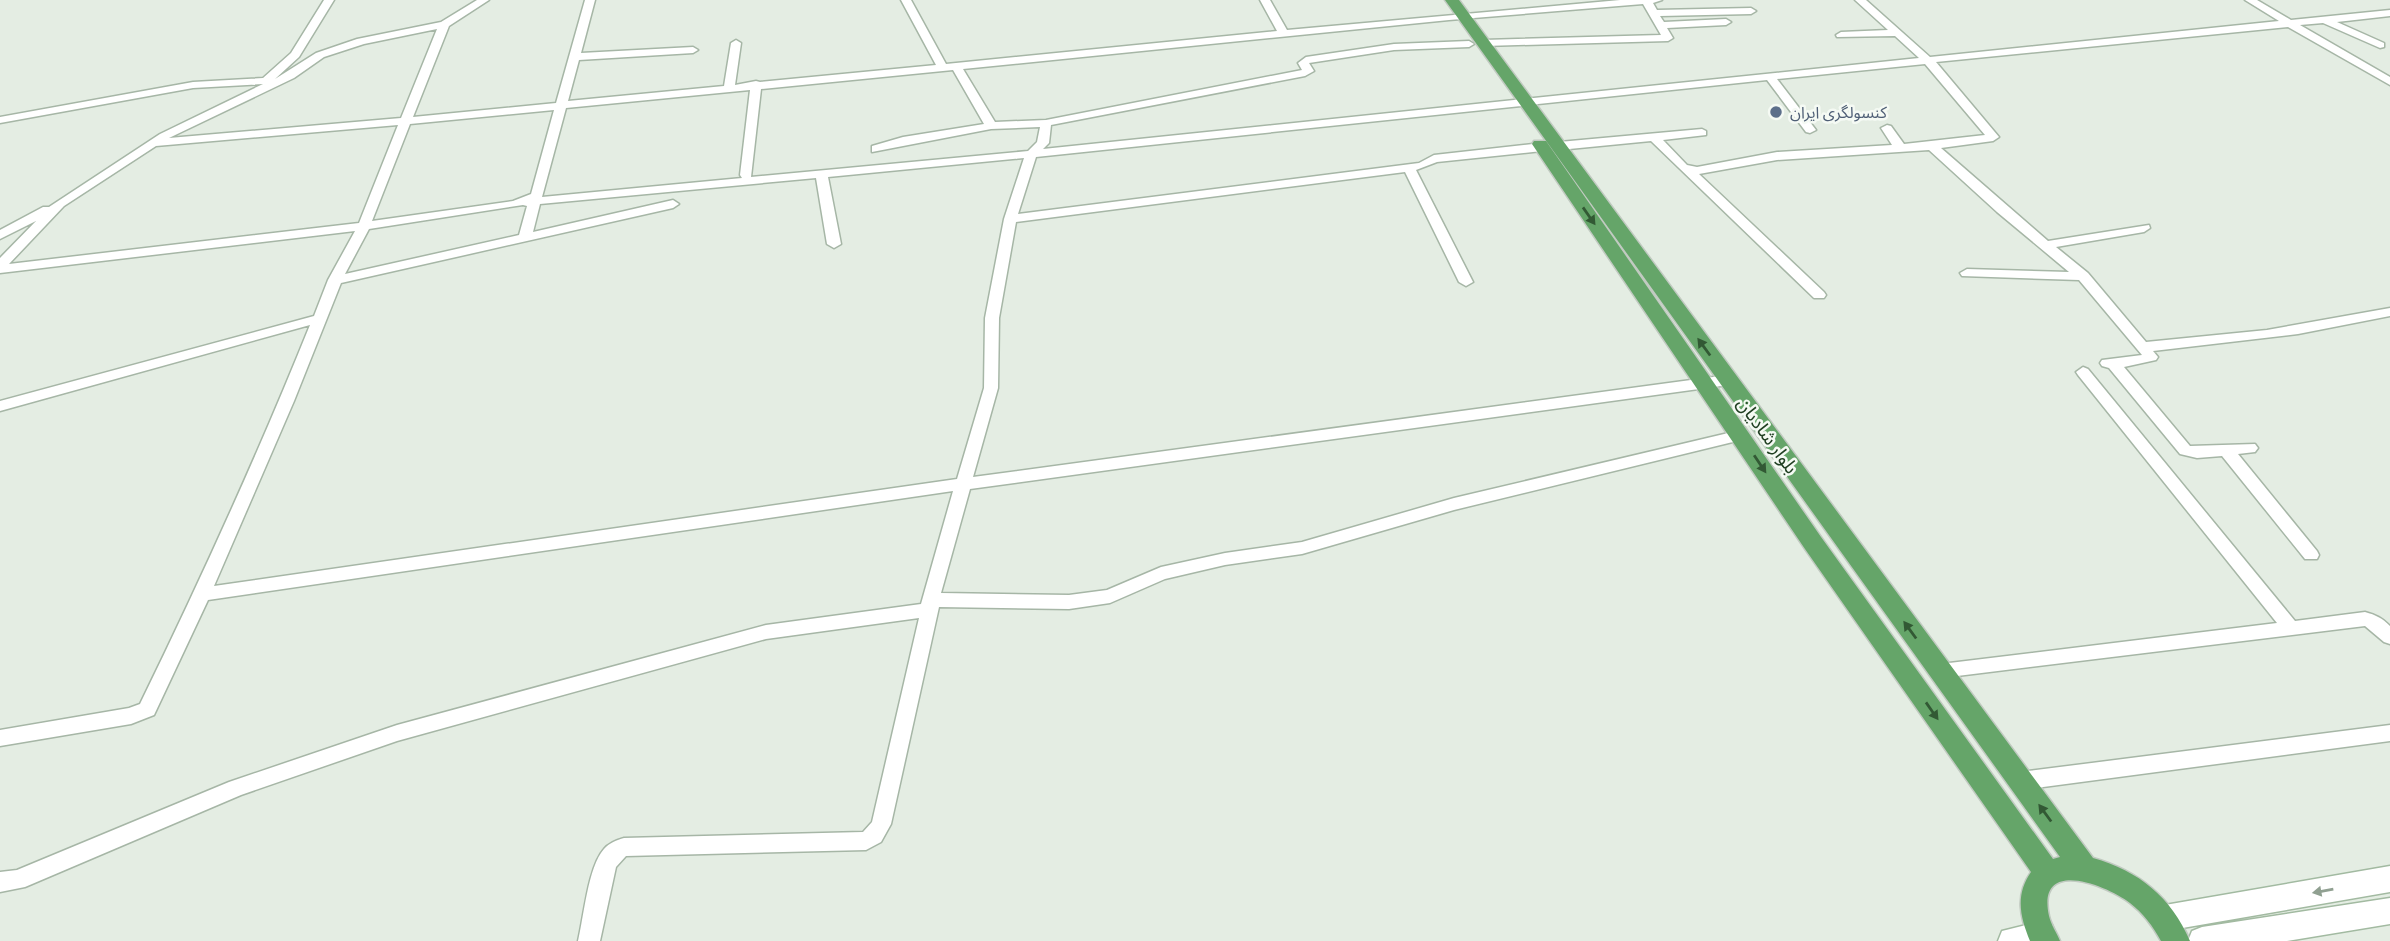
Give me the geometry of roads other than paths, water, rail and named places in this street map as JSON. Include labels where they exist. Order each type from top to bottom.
[{"type":"main road","name":"بلوار شادیان","points":[[1450,8],[1550,147],[1728,380],[2085,869]]},
{"type":"main road","name":"بلوار شادیان","points":[[1550,147],[1813,543],[2048,874]]},
{"type":"main road","points":[[2044,938],[2034,916],[2032,899],[2037,884],[2048,874],[2064,868],[2085,869],[2114,877],[2142,895],[2170,930]]},
{"type":"street","points":[[0,120],[193,85],[270,82],[295,55],[329,0]]},
{"type":"street","points":[[0,235],[60,203],[152,143],[320,55],[361,41],[444,24],[484,0]]},
{"type":"street","points":[[525,237],[532,200],[590,0]]},
{"type":"street","points":[[906,0],[948,66],[977,98],[991,126]]},
{"type":"street","points":[[1265,0],[1283,33]]},
{"type":"street","points":[[152,143],[1283,33],[1450,8],[1650,0],[1668,38],[1394,47],[1307,60],[1303,64],[1309,71],[1305,73],[1046,123],[991,126],[903,141],[876,149]]},
{"type":"street","points":[[1688,171],[1777,156],[1901,149],[1993,137],[1930,62],[1860,0]]},
{"type":"street","points":[[2250,0],[2390,82]]},
{"type":"street","points":[[1655,13],[1751,11]]},
{"type":"street","points":[[0,268],[364,226],[532,200],[746,175],[1037,149],[1515,100],[1771,78],[2390,13]]},
{"type":"street","points":[[2325,20],[2380,45]]},
{"type":"street","points":[[1662,25],[1726,22]]},
{"type":"street","points":[[0,738],[131,716],[148,709],[202,594],[335,280],[364,226],[444,24]]},
{"type":"street","points":[[1841,35],[1899,33]]},
{"type":"street","points":[[729,87],[736,43]]},
{"type":"street","points":[[573,57],[693,50]]},
{"type":"street","points":[[2375,73],[2390,73]]},
{"type":"street","points":[[1771,78],[1810,130]]},
{"type":"street","points":[[746,175],[756,85]]},
{"type":"street","points":[[589,941],[606,864],[613,853],[624,847],[866,841],[874,836],[881,824],[930,605],[991,388],[992,318],[1010,219],[1046,123]]},
{"type":"street","points":[[1887,128],[1901,149]]},
{"type":"street","points":[[1010,219],[1425,166],[1434,159],[1702,133]]},
{"type":"street","points":[[1653,138],[1819,295]]},
{"type":"street","points":[[1932,146],[2082,276],[2147,352]]},
{"type":"street","points":[[532,200],[821,175],[1037,149]]},
{"type":"street","points":[[1409,168],[1466,282]]},
{"type":"street","points":[[821,175],[834,244]]},
{"type":"street","points":[[0,268],[60,203]]},
{"type":"street","points":[[335,280],[673,204]]},
{"type":"street","points":[[2048,245],[2144,228]]},
{"type":"street","points":[[1966,273],[2082,276]]},
{"type":"street","points":[[2250,448],[2196,453],[2185,450],[2110,363],[2135,362],[2147,352],[2390,312]]},
{"type":"street","points":[[0,407],[321,318]]},
{"type":"street","points":[[2083,372],[2291,628]]},
{"type":"street","points":[[202,594],[964,484],[1728,380]]},
{"type":"street","points":[[0,882],[18,880],[236,788],[397,733],[766,632],[930,605],[1069,603],[1111,596],[1161,573],[1224,559],[1302,548],[1454,504],[1741,435]]},
{"type":"street","points":[[2227,451],[2311,555]]},
{"type":"street","points":[[1941,671],[2369,619],[2390,637]]},
{"type":"street","points":[[2021,781],[2390,733]]},
{"type":"street","points":[[2170,930],[2390,879]]},
{"type":"street","points":[[2202,941],[2390,911]]},
{"type":"street","points":[[2012,941],[2044,938]]},
{"type":"place","name":"کنسولگری ایران","points":[[1776,112]]}]
